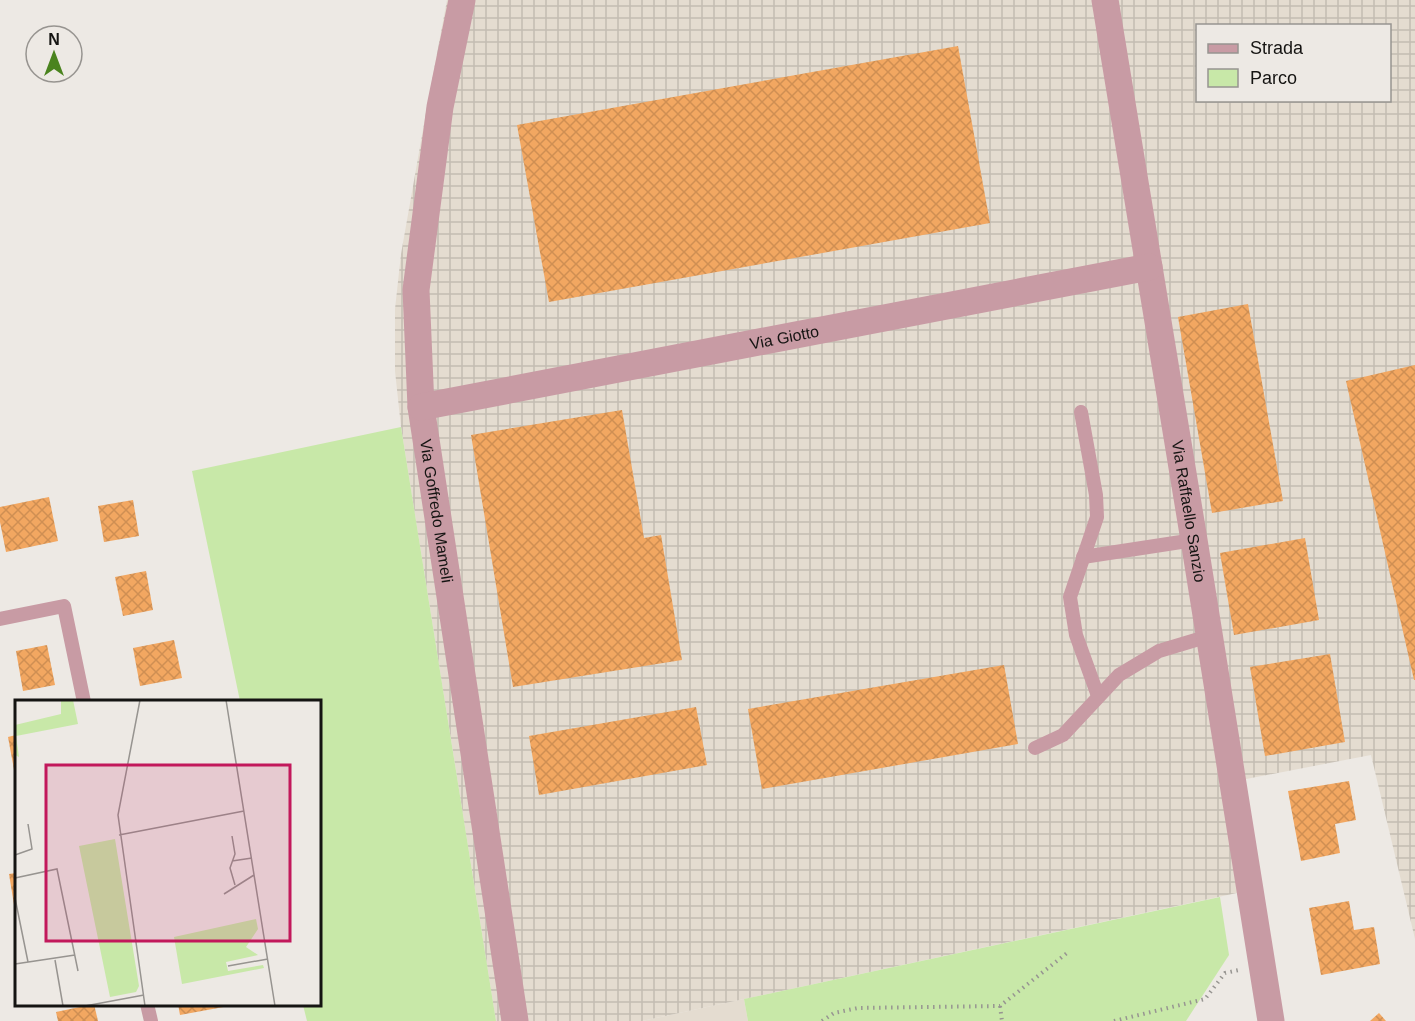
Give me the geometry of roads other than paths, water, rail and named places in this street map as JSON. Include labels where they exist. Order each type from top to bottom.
[{"type":"street","name":"Via Goffredo Mameli","points":[[462,0],[440,107],[416,290],[421,407],[515,1021]]},
{"type":"street","name":"Via Raffaello Sanzio","points":[[1105,0],[1271,1021]]},
{"type":"street","name":"Via Giotto","points":[[421,407],[1149,267]]},
{"type":"lane","points":[[1081,412],[1098,517],[1070,597],[1076,635],[1098,696]]},
{"type":"lane","points":[[1083,557],[1194,540]]},
{"type":"lane","points":[[0,619],[64,606],[84,700]]},
{"type":"lane","points":[[1035,748],[1063,735],[1119,675],[1159,651],[1209,636]]},
{"type":"lane","points":[[147,1006],[151,1021]]}]
